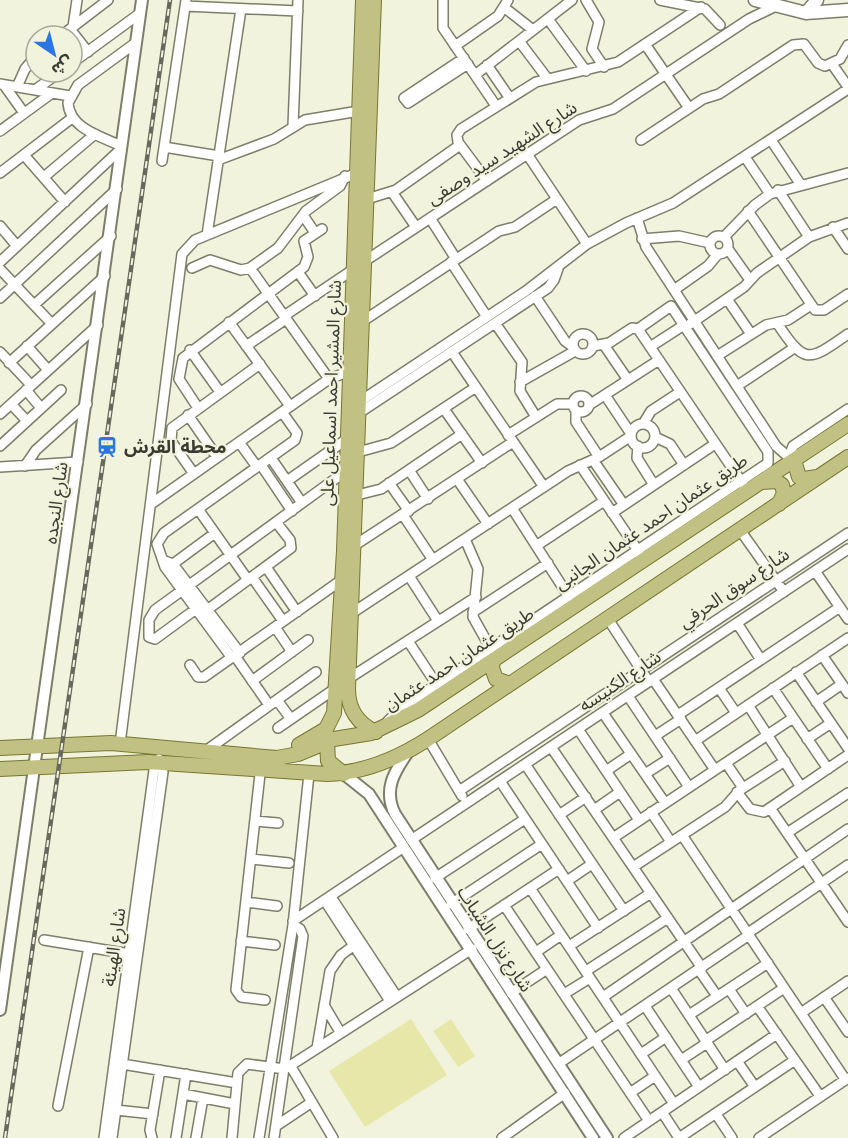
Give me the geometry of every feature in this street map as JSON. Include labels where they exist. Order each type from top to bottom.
[{"type":"main road","name":"شارع المشير احمد اسماعيل على","points":[[363,0],[357,173],[363,321],[354,410],[347,439],[346,471],[352,613],[348,696],[351,708],[361,723],[378,731]]},
{"type":"main road","name":"شارع المشير احمد اسماعيل على","points":[[277,758],[326,729],[334,713],[343,579],[350,548],[357,495],[358,452],[350,371],[367,199],[357,173],[374,0]]},
{"type":"main road","points":[[754,0],[806,13],[848,11]]},
{"type":"main road","points":[[806,13],[817,0]]},
{"type":"main road","name":"طريق عثمان احمد عثمان","points":[[0,769],[153,763],[262,763],[298,754],[327,741],[378,731],[411,714],[473,674],[492,655],[641,555],[745,487],[762,482],[848,424]]},
{"type":"main road","name":"طريق عثمان احمد عثمان","points":[[0,748],[116,744],[207,750],[309,774],[344,774],[373,767],[408,752],[428,739],[848,457]]},
{"type":"main road","points":[[794,460],[799,477],[807,479],[819,477]]},
{"type":"main road","points":[[762,482],[776,481],[782,485],[784,493],[779,504]]},
{"type":"main road","points":[[492,655],[492,668],[496,679],[510,684]]},
{"type":"main road","points":[[473,674],[487,682],[489,699]]},
{"type":"main road","points":[[327,741],[328,761],[344,774]]},
{"type":"main road","points":[[116,744],[120,750],[148,752],[153,763]]},
{"type":"street","points":[[72,24],[77,0]]},
{"type":"street","points":[[76,24],[108,0]]},
{"type":"street","name":"شارع النجده","points":[[0,1010],[111,236],[134,44],[142,0]]},
{"type":"street","points":[[293,126],[298,0]]},
{"type":"street","points":[[442,0],[442,25],[496,106]]},
{"type":"street","points":[[475,75],[572,0]]},
{"type":"street","points":[[586,0],[599,22],[592,49],[604,67]]},
{"type":"street","points":[[660,0],[701,7],[709,11],[720,25]]},
{"type":"street","points":[[749,19],[754,0]]},
{"type":"street","points":[[162,161],[186,3],[241,9],[298,11]]},
{"type":"street","points":[[455,46],[506,4],[533,30]]},
{"type":"street","name":"شارع الشهيد سيد وصفى","points":[[246,346],[359,265],[584,117],[613,109],[749,19],[776,6]]},
{"type":"street","points":[[487,181],[460,145],[457,138],[460,129],[526,86],[548,78],[604,67],[645,44],[701,7]]},
{"type":"street","points":[[207,235],[241,9]]},
{"type":"street","points":[[84,55],[140,14]]},
{"type":"street","points":[[548,19],[586,71]]},
{"type":"street","points":[[519,41],[548,78]]},
{"type":"street","points":[[0,262],[121,147],[72,118],[69,109],[70,96],[78,85],[134,44]]},
{"type":"street","points":[[645,44],[688,108]]},
{"type":"street","points":[[641,140],[688,108],[703,99],[719,94],[797,44],[807,46],[821,65],[832,64],[843,54],[848,45]]},
{"type":"street","points":[[84,46],[88,52]]},
{"type":"street","points":[[406,101],[466,61]]},
{"type":"street","points":[[354,410],[491,320],[587,244],[637,218],[666,207],[848,88],[832,64]]},
{"type":"street","points":[[487,65],[509,98]]},
{"type":"street","points":[[17,87],[24,71]]},
{"type":"street","points":[[35,90],[43,84]]},
{"type":"street","points":[[2,85],[70,96]]},
{"type":"street","points":[[2,85],[24,113]]},
{"type":"street","points":[[0,131],[52,93]]},
{"type":"street","points":[[164,147],[218,158],[274,139],[293,126],[311,118],[359,111]]},
{"type":"street","points":[[0,173],[72,118]]},
{"type":"street","points":[[44,177],[96,134]]},
{"type":"street","points":[[771,140],[801,185]]},
{"type":"street","points":[[367,199],[392,192],[460,145]]},
{"type":"street","points":[[527,154],[587,244]]},
{"type":"street","points":[[24,155],[65,202]]},
{"type":"street","points":[[745,157],[809,237]]},
{"type":"street","points":[[192,268],[210,260],[242,270],[249,268],[278,248],[303,215],[357,173]]},
{"type":"street","points":[[116,744],[136,619],[181,259],[188,246],[207,235],[357,173]]},
{"type":"street","points":[[724,237],[748,211],[774,192],[848,173]]},
{"type":"street","points":[[0,298],[117,189]]},
{"type":"street","points":[[392,192],[416,227]]},
{"type":"street","points":[[363,321],[498,231],[515,227],[557,199]]},
{"type":"street","points":[[748,211],[817,311],[822,311],[847,297]]},
{"type":"street","points":[[198,408],[179,379],[180,362],[190,350],[297,272],[308,260],[303,243],[318,231],[303,215]]},
{"type":"street","points":[[430,218],[453,260],[491,320],[522,362],[520,393],[536,417]]},
{"type":"street","points":[[637,218],[642,239],[706,340],[776,446],[794,460]]},
{"type":"street","points":[[650,347],[727,299],[757,273],[809,237],[848,223]]},
{"type":"street","points":[[0,226],[17,246]]},
{"type":"street","points":[[833,227],[848,249]]},
{"type":"street","points":[[34,305],[111,236]]},
{"type":"street","points":[[642,239],[679,236],[710,243]]},
{"type":"street","points":[[718,254],[712,252],[710,243],[715,236],[724,237],[728,243],[728,249],[750,280]]},
{"type":"street","points":[[674,290],[708,266],[718,254],[728,249]]},
{"type":"street","points":[[491,320],[535,296],[551,284],[559,266]]},
{"type":"street","points":[[249,268],[329,380]]},
{"type":"street","points":[[0,269],[52,324]]},
{"type":"street","points":[[297,272],[315,296]]},
{"type":"street","points":[[9,363],[105,276]]},
{"type":"street","points":[[535,296],[565,341],[574,349],[586,354],[593,346],[604,345],[631,328],[638,329],[671,306],[698,346],[706,340]]},
{"type":"street","points":[[727,299],[751,334]]},
{"type":"street","points":[[717,356],[766,325],[788,320],[811,305]]},
{"type":"street","points":[[229,322],[291,406]]},
{"type":"street","points":[[777,323],[794,348],[803,354],[815,355],[848,334]]},
{"type":"street","points":[[0,414],[98,325]]},
{"type":"street","points":[[638,329],[745,487]]},
{"type":"street","points":[[574,349],[575,338],[583,333],[591,337],[593,346]]},
{"type":"street","points":[[354,410],[452,352],[470,334]]},
{"type":"street","points":[[604,345],[628,380]]},
{"type":"street","points":[[27,346],[48,370]]},
{"type":"street","name":"طريق عثمان احمد عثمان الجانبى","points":[[698,346],[769,455],[768,463],[745,487]]},
{"type":"street","points":[[737,386],[794,348]]},
{"type":"street","points":[[520,382],[574,349]]},
{"type":"street","points":[[190,350],[220,392]]},
{"type":"street","points":[[0,352],[41,408]]},
{"type":"street","points":[[452,352],[544,487]]},
{"type":"street","points":[[350,548],[482,463],[536,417],[557,404],[574,407],[584,412],[590,405],[659,360]]},
{"type":"street","points":[[194,474],[170,436],[174,425],[260,364]]},
{"type":"street","points":[[151,504],[329,380],[350,371]]},
{"type":"street","points":[[358,452],[391,443],[476,387]]},
{"type":"street","points":[[0,446],[61,390]]},
{"type":"street","points":[[352,613],[544,487],[631,435],[634,428],[643,424],[651,411],[680,392]]},
{"type":"street","points":[[590,405],[587,398],[582,395],[576,397],[574,407],[576,422],[624,505]]},
{"type":"street","points":[[605,395],[638,446],[637,458],[654,485]]},
{"type":"street","points":[[11,404],[27,422]]},
{"type":"street","points":[[25,466],[36,450],[87,404]]},
{"type":"street","points":[[444,409],[482,463]]},
{"type":"street","points":[[794,460],[790,454],[793,446],[848,409]]},
{"type":"street","points":[[235,656],[196,609],[186,588],[158,549],[161,536],[297,437],[282,412]]},
{"type":"street","points":[[188,415],[218,457]]},
{"type":"street","points":[[643,424],[652,428],[655,437],[670,444],[684,465]]},
{"type":"street","points":[[357,495],[373,493],[462,434]]},
{"type":"street","points":[[638,446],[647,447],[655,437]]},
{"type":"street","points":[[287,481],[347,439]]},
{"type":"street","points":[[239,442],[292,511]]},
{"type":"street","points":[[612,513],[716,444]]},
{"type":"street","points":[[271,458],[302,503]]},
{"type":"street","points":[[0,467],[78,462]]},
{"type":"street","points":[[580,465],[641,555]]},
{"type":"street","points":[[409,470],[428,499]]},
{"type":"street","points":[[196,609],[154,639],[148,636],[149,620],[155,610],[346,471]]},
{"type":"street","points":[[457,479],[488,524]]},
{"type":"street","points":[[390,483],[433,560]]},
{"type":"street","points":[[536,546],[604,501]]},
{"type":"street","points":[[512,508],[570,597]]},
{"type":"street","points":[[198,509],[283,621]]},
{"type":"street","points":[[207,610],[291,546],[276,522]]},
{"type":"street","points":[[740,530],[784,592]]},
{"type":"street","points":[[169,562],[215,533]]},
{"type":"street","name":"شارع سوق الحرفي","points":[[459,791],[848,533]]},
{"type":"street","points":[[465,539],[477,563],[473,612],[476,626],[492,655]]},
{"type":"street","name":"شارع الكنيسه","points":[[293,923],[466,803],[848,549]]},
{"type":"street","name":"طريق عثمان احمد عثمان الجانبى","points":[[378,731],[400,709],[437,685],[492,655],[570,597],[641,555]]},
{"type":"street","points":[[473,612],[548,563]]},
{"type":"street","points":[[266,567],[297,612]]},
{"type":"street","points":[[815,571],[848,619]]},
{"type":"street","points":[[409,576],[438,621]]},
{"type":"street","points":[[190,665],[202,678],[343,579]]},
{"type":"street","points":[[186,588],[207,610],[252,681],[291,719]]},
{"type":"street","points":[[348,679],[476,597]]},
{"type":"street","points":[[655,736],[719,688],[840,607]]},
{"type":"street","points":[[136,619],[149,620]]},
{"type":"street","points":[[608,619],[641,670],[679,717],[715,770]]},
{"type":"street","points":[[737,623],[761,660]]},
{"type":"street","points":[[275,627],[292,652]]},
{"type":"street","points":[[695,741],[848,638]]},
{"type":"street","points":[[252,681],[308,640]]},
{"type":"street","points":[[408,641],[437,685]]},
{"type":"street","points":[[822,655],[848,693]]},
{"type":"street","points":[[207,750],[316,672]]},
{"type":"street","points":[[796,672],[848,748]]},
{"type":"street","points":[[816,702],[842,684]]},
{"type":"street","points":[[278,728],[336,688]]},
{"type":"street","points":[[719,688],[736,713]]},
{"type":"street","points":[[773,688],[828,769]]},
{"type":"street","points":[[628,696],[689,787]]},
{"type":"street","points":[[748,705],[801,787]]},
{"type":"street","points":[[603,713],[665,803]]},
{"type":"street","points":[[613,838],[793,718]]},
{"type":"street","points":[[807,739],[831,723]]},
{"type":"street","points":[[578,729],[639,820]]},
{"type":"street","points":[[428,739],[466,803]]},
{"type":"street","name":"شارع الهيئة","points":[[131,973],[130,954],[154,771],[153,763],[160,747]]},
{"type":"street","points":[[552,747],[684,942],[717,996]]},
{"type":"street","name":"شارع نزل الشباب","points":[[408,752],[394,773],[389,795],[407,843],[472,949],[558,1064],[607,1138]]},
{"type":"street","points":[[606,771],[631,754]]},
{"type":"street","points":[[726,762],[754,812],[764,812],[848,755]]},
{"type":"street","points":[[645,774],[670,758]]},
{"type":"street","points":[[633,867],[725,807],[740,790],[785,761]]},
{"type":"street","name":"شارع الهيئة","points":[[104,1138],[163,772],[153,763]]},
{"type":"street","points":[[262,763],[236,992],[241,997],[265,1000]]},
{"type":"street","points":[[525,764],[624,911]]},
{"type":"street","points":[[259,1138],[293,923],[309,774]]},
{"type":"street","name":"شارع نزل الشباب","points":[[344,774],[364,789],[435,878],[511,993],[522,1018],[593,1138]]},
{"type":"street","points":[[500,781],[598,928]]},
{"type":"street","points":[[594,810],[620,792]]},
{"type":"street","points":[[787,834],[848,792]]},
{"type":"street","points":[[559,815],[586,797]]},
{"type":"street","points":[[770,808],[848,922]]},
{"type":"street","points":[[651,812],[671,842]]},
{"type":"street","points":[[435,878],[525,819]]},
{"type":"street","points":[[255,821],[278,824]]},
{"type":"street","points":[[603,997],[848,829]]},
{"type":"street","points":[[682,835],[847,1078],[759,1138]]},
{"type":"street","points":[[452,904],[542,844]]},
{"type":"street","points":[[251,859],[289,863]]},
{"type":"street","points":[[567,881],[592,864]]},
{"type":"street","points":[[558,1064],[848,866]]},
{"type":"street","points":[[468,929],[559,869]]},
{"type":"street","points":[[530,888],[674,1104]]},
{"type":"street","points":[[569,946],[651,893]]},
{"type":"street","points":[[328,899],[394,999]]},
{"type":"street","points":[[246,902],[277,906]]},
{"type":"street","points":[[504,905],[649,1121]]},
{"type":"street","points":[[564,994],[588,974],[668,918]]},
{"type":"street","points":[[274,1138],[287,1067],[303,936],[300,929],[293,923]]},
{"type":"street","points":[[536,952],[561,935]]},
{"type":"street","points":[[44,940],[130,954]]},
{"type":"street","points":[[241,941],[274,945]]},
{"type":"street","points":[[317,1048],[333,965],[340,955],[357,943]]},
{"type":"street","points":[[58,1106],[89,947]]},
{"type":"street","points":[[232,1138],[239,1070],[245,1065],[287,1067],[472,949]]},
{"type":"street","points":[[689,1015],[768,963]]},
{"type":"street","points":[[511,993],[547,969]]},
{"type":"street","points":[[801,1013],[848,981]]},
{"type":"street","points":[[671,988],[725,1070]]},
{"type":"street","points":[[681,1060],[784,988]]},
{"type":"street","points":[[729,989],[746,1014]]},
{"type":"street","points":[[824,997],[846,1026]]},
{"type":"street","points":[[324,1005],[340,1032]]},
{"type":"street","points":[[645,1006],[699,1087]]},
{"type":"street","points":[[757,1006],[820,1096]]},
{"type":"street","name":"شارع الهيئة","points":[[112,1138],[122,1064],[125,1013]]},
{"type":"street","points":[[624,1138],[777,1034]]},
{"type":"street","points":[[640,1054],[666,1037]]},
{"type":"street","points":[[662,1113],[679,1138],[795,1060]]},
{"type":"street","points":[[737,1061],[755,1087]]},
{"type":"street","points":[[122,1064],[237,1083]]},
{"type":"street","points":[[287,1067],[312,1102],[333,1138]]},
{"type":"street","points":[[152,1138],[150,1130],[159,1070]]},
{"type":"street","points":[[176,1138],[186,1074]]},
{"type":"street","points":[[630,1093],[655,1076]]},
{"type":"street","points":[[502,1138],[565,1093]]},
{"type":"street","points":[[183,1095],[235,1104]]},
{"type":"street","points":[[196,1138],[203,1098]]},
{"type":"street","points":[[276,1126],[312,1102]]},
{"type":"street","points":[[116,1110],[153,1114]]},
{"type":"street","points":[[716,1114],[732,1138]]},
{"type":"green space","points":[[411,1019],[447,1075],[365,1127],[329,1071]]},
{"type":"green space","points":[[451,1019],[475,1056],[458,1067],[433,1031]]},
{"type":"railway","points":[[5,1138],[170,0]]},
{"type":"place","name":"محطة القرش","points":[[107,447]]}]
